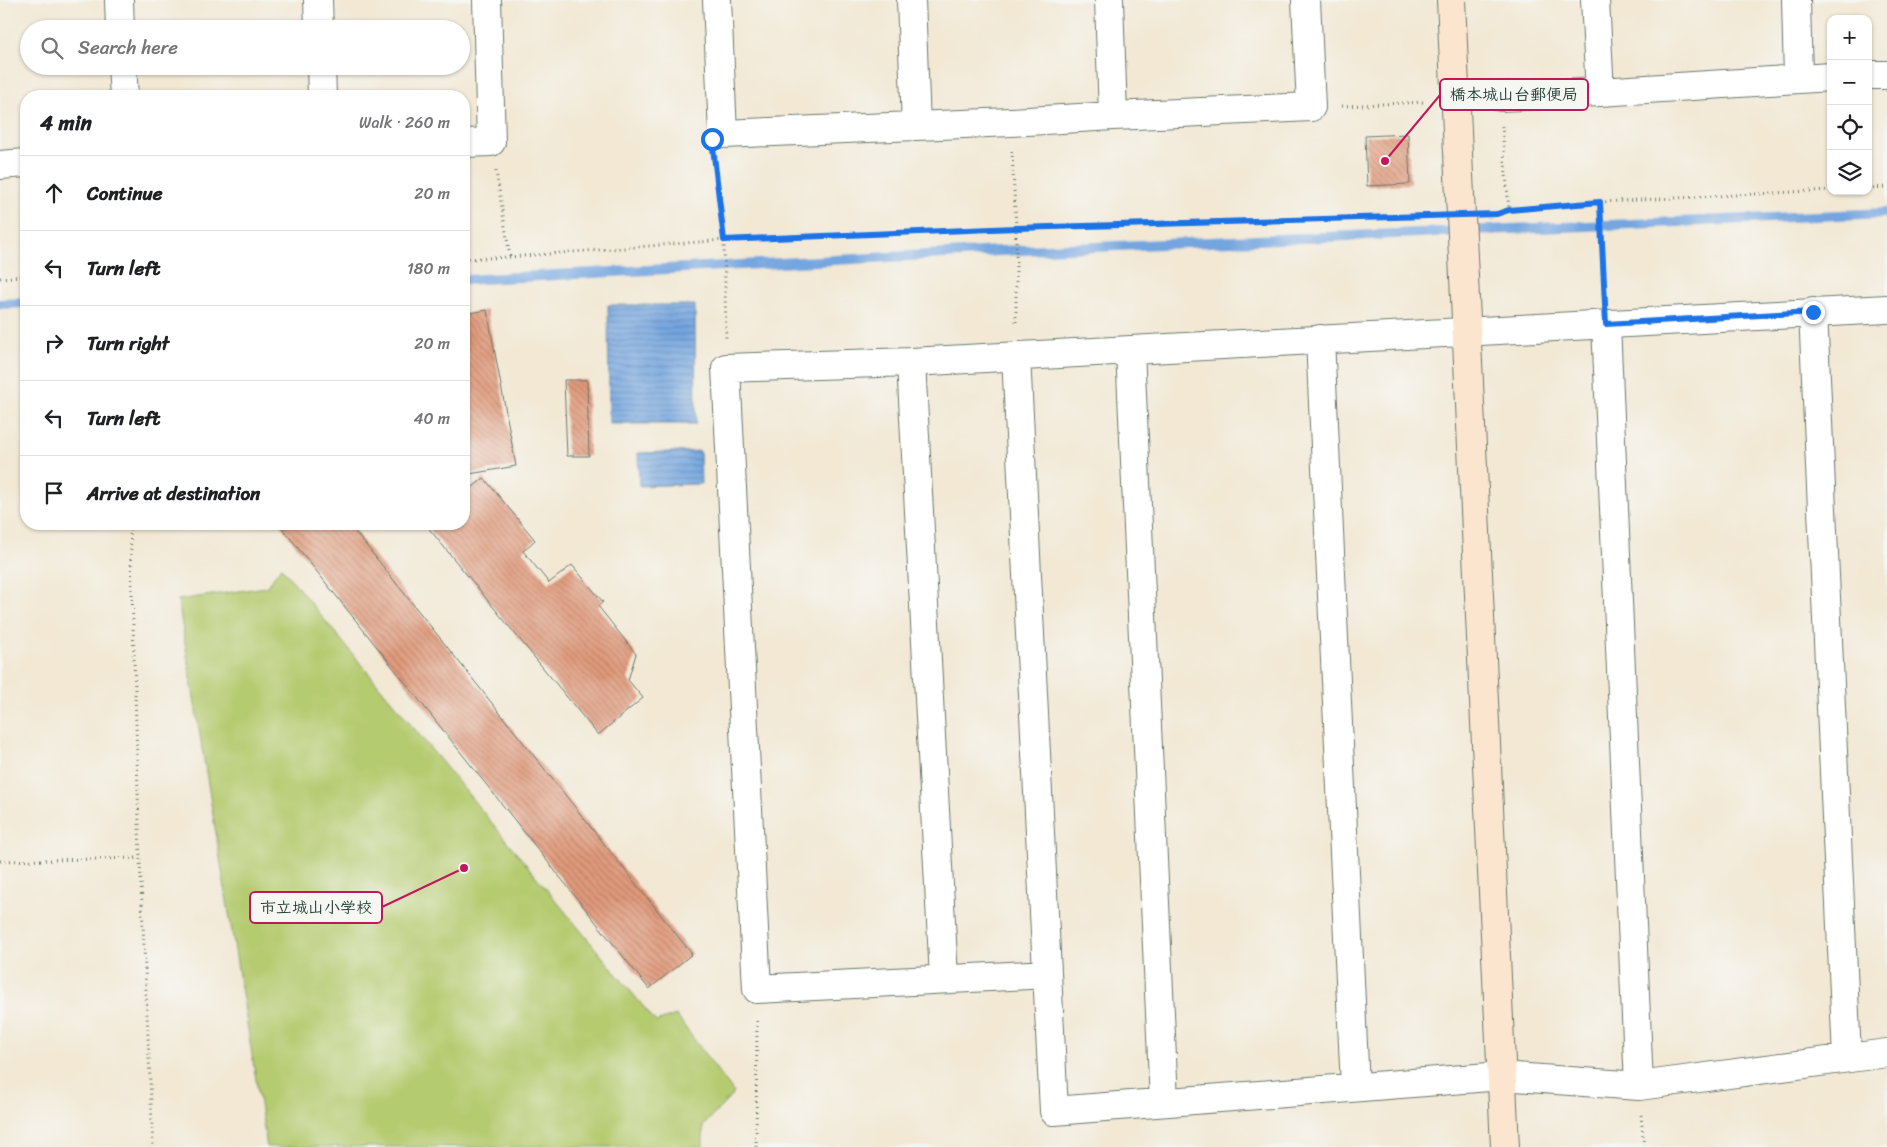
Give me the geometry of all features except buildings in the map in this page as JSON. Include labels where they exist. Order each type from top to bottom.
[{"type":"street","points":[[119,0],[120,20]]},
{"type":"street","points":[[318,0],[319,20]]},
{"type":"street","points":[[470,143],[491,142],[487,0]]},
{"type":"street","points":[[717,0],[723,134],[1311,107],[1306,0]]},
{"type":"street","points":[[911,0],[916,125]]},
{"type":"street","points":[[1109,0],[1113,116]]},
{"type":"street","points":[[1452,0],[1505,1147]]},
{"type":"street","points":[[1595,0],[1600,92]]},
{"type":"street","points":[[1796,0],[1798,78]]},
{"type":"street","points":[[123,75],[124,90]]},
{"type":"street","points":[[321,75],[322,90]]},
{"type":"street","points":[[1872,76],[1887,75]]},
{"type":"street","points":[[1500,96],[1600,92],[1827,77]]},
{"type":"street","points":[[0,164],[20,163]]},
{"type":"street","points":[[1047,974],[757,989],[726,368],[911,362],[1887,308]]},
{"type":"street","points":[[1813,312],[1847,1058]]},
{"type":"street","points":[[1606,324],[1639,1086]]},
{"type":"street","points":[[1320,339],[1355,1087]]},
{"type":"street","points":[[1130,350],[1164,1102]]},
{"type":"street","points":[[1016,356],[1054,1111],[1502,1076],[1639,1086],[1887,1053]]},
{"type":"street","points":[[911,362],[944,978]]},
{"type":"path","points":[[1500,96],[1509,210]]},
{"type":"path","points":[[1311,107],[1456,100]]},
{"type":"path","points":[[1011,122],[1016,228],[1016,356]]},
{"type":"path","points":[[723,134],[712,139],[724,240],[726,368]]},
{"type":"path","points":[[491,142],[510,257]]},
{"type":"path","points":[[1872,188],[1887,187]]},
{"type":"path","points":[[1487,214],[1497,214],[1509,210],[1600,202],[1827,190]]},
{"type":"path","points":[[1600,202],[1606,324]]},
{"type":"path","points":[[470,258],[510,257],[724,240],[1016,228],[1430,215]]},
{"type":"path","points":[[0,278],[20,276]]},
{"type":"path","points":[[130,530],[140,858],[153,1147]]},
{"type":"path","points":[[0,861],[140,858]]},
{"type":"path","points":[[756,1147],[757,989]]},
{"type":"green space","points":[[281,567],[656,1022],[676,1015],[734,1093],[703,1126],[703,1147],[267,1147],[178,600],[266,587]]},
{"type":"water","points":[[608,305],[695,305],[696,424],[609,424]]},
{"type":"water","points":[[700,451],[701,484],[639,486],[638,453]]},
{"type":"waterway","points":[[470,280],[1000,251],[1887,213]]},
{"type":"waterway","points":[[0,304],[20,303]]},
{"type":"place","name":"橋本城山台郵便局","points":[[1385,161]]},
{"type":"place","name":"市立城山小学校","points":[[464,868]]},
{"type":"route","points":[[712,139],[724,240],[1016,228],[1497,214],[1509,210],[1600,202],[1606,324],[1813,312]]}]
